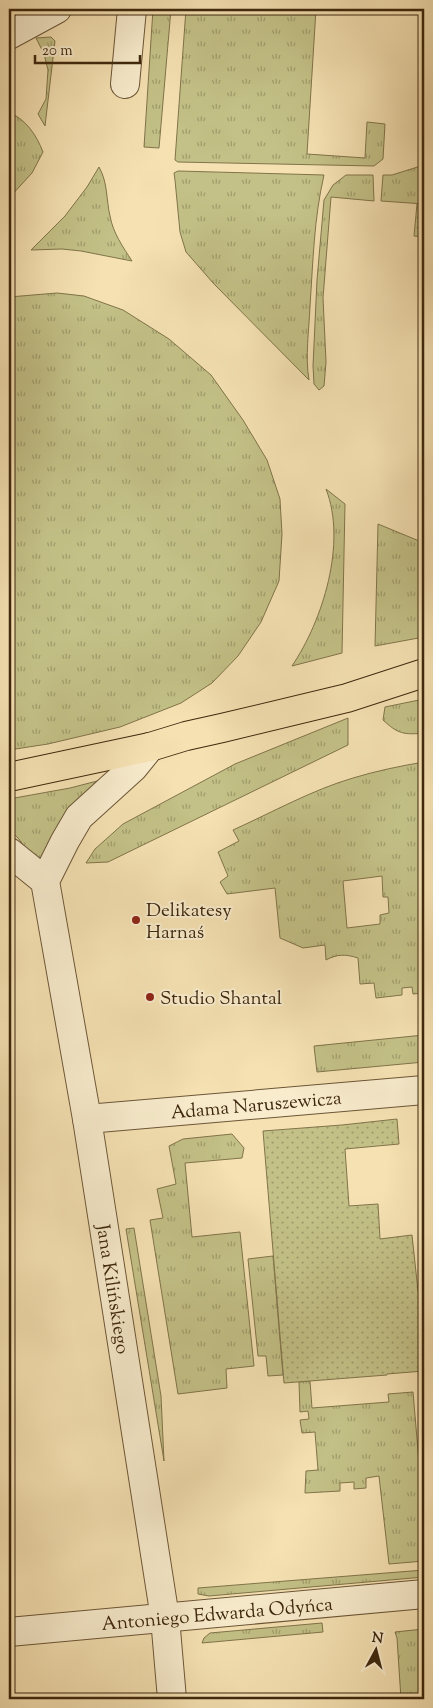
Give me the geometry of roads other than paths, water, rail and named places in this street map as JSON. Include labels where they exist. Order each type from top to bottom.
[{"type":"main road","points":[[9,777],[150,747],[186,736],[347,698],[424,673]]},
{"type":"street","points":[[9,35],[57,9]]},
{"type":"street","points":[[125,84],[132,9]]},
{"type":"street","points":[[9,852],[45,881],[79,817],[134,768],[150,747]]},
{"type":"street","name":"Jana Kilińskiego","points":[[45,881],[87,1119],[165,1618],[172,1699]]},
{"type":"street","name":"Adama Naruszewicza","points":[[87,1119],[424,1090]]},
{"type":"street","name":"Antoniego Edwarda Odyńca","points":[[9,1632],[424,1594]]},
{"type":"place","name":"Delikatesy Harnaś","points":[[136,920]]},
{"type":"place","name":"Studio Shantal","points":[[150,997]]}]
